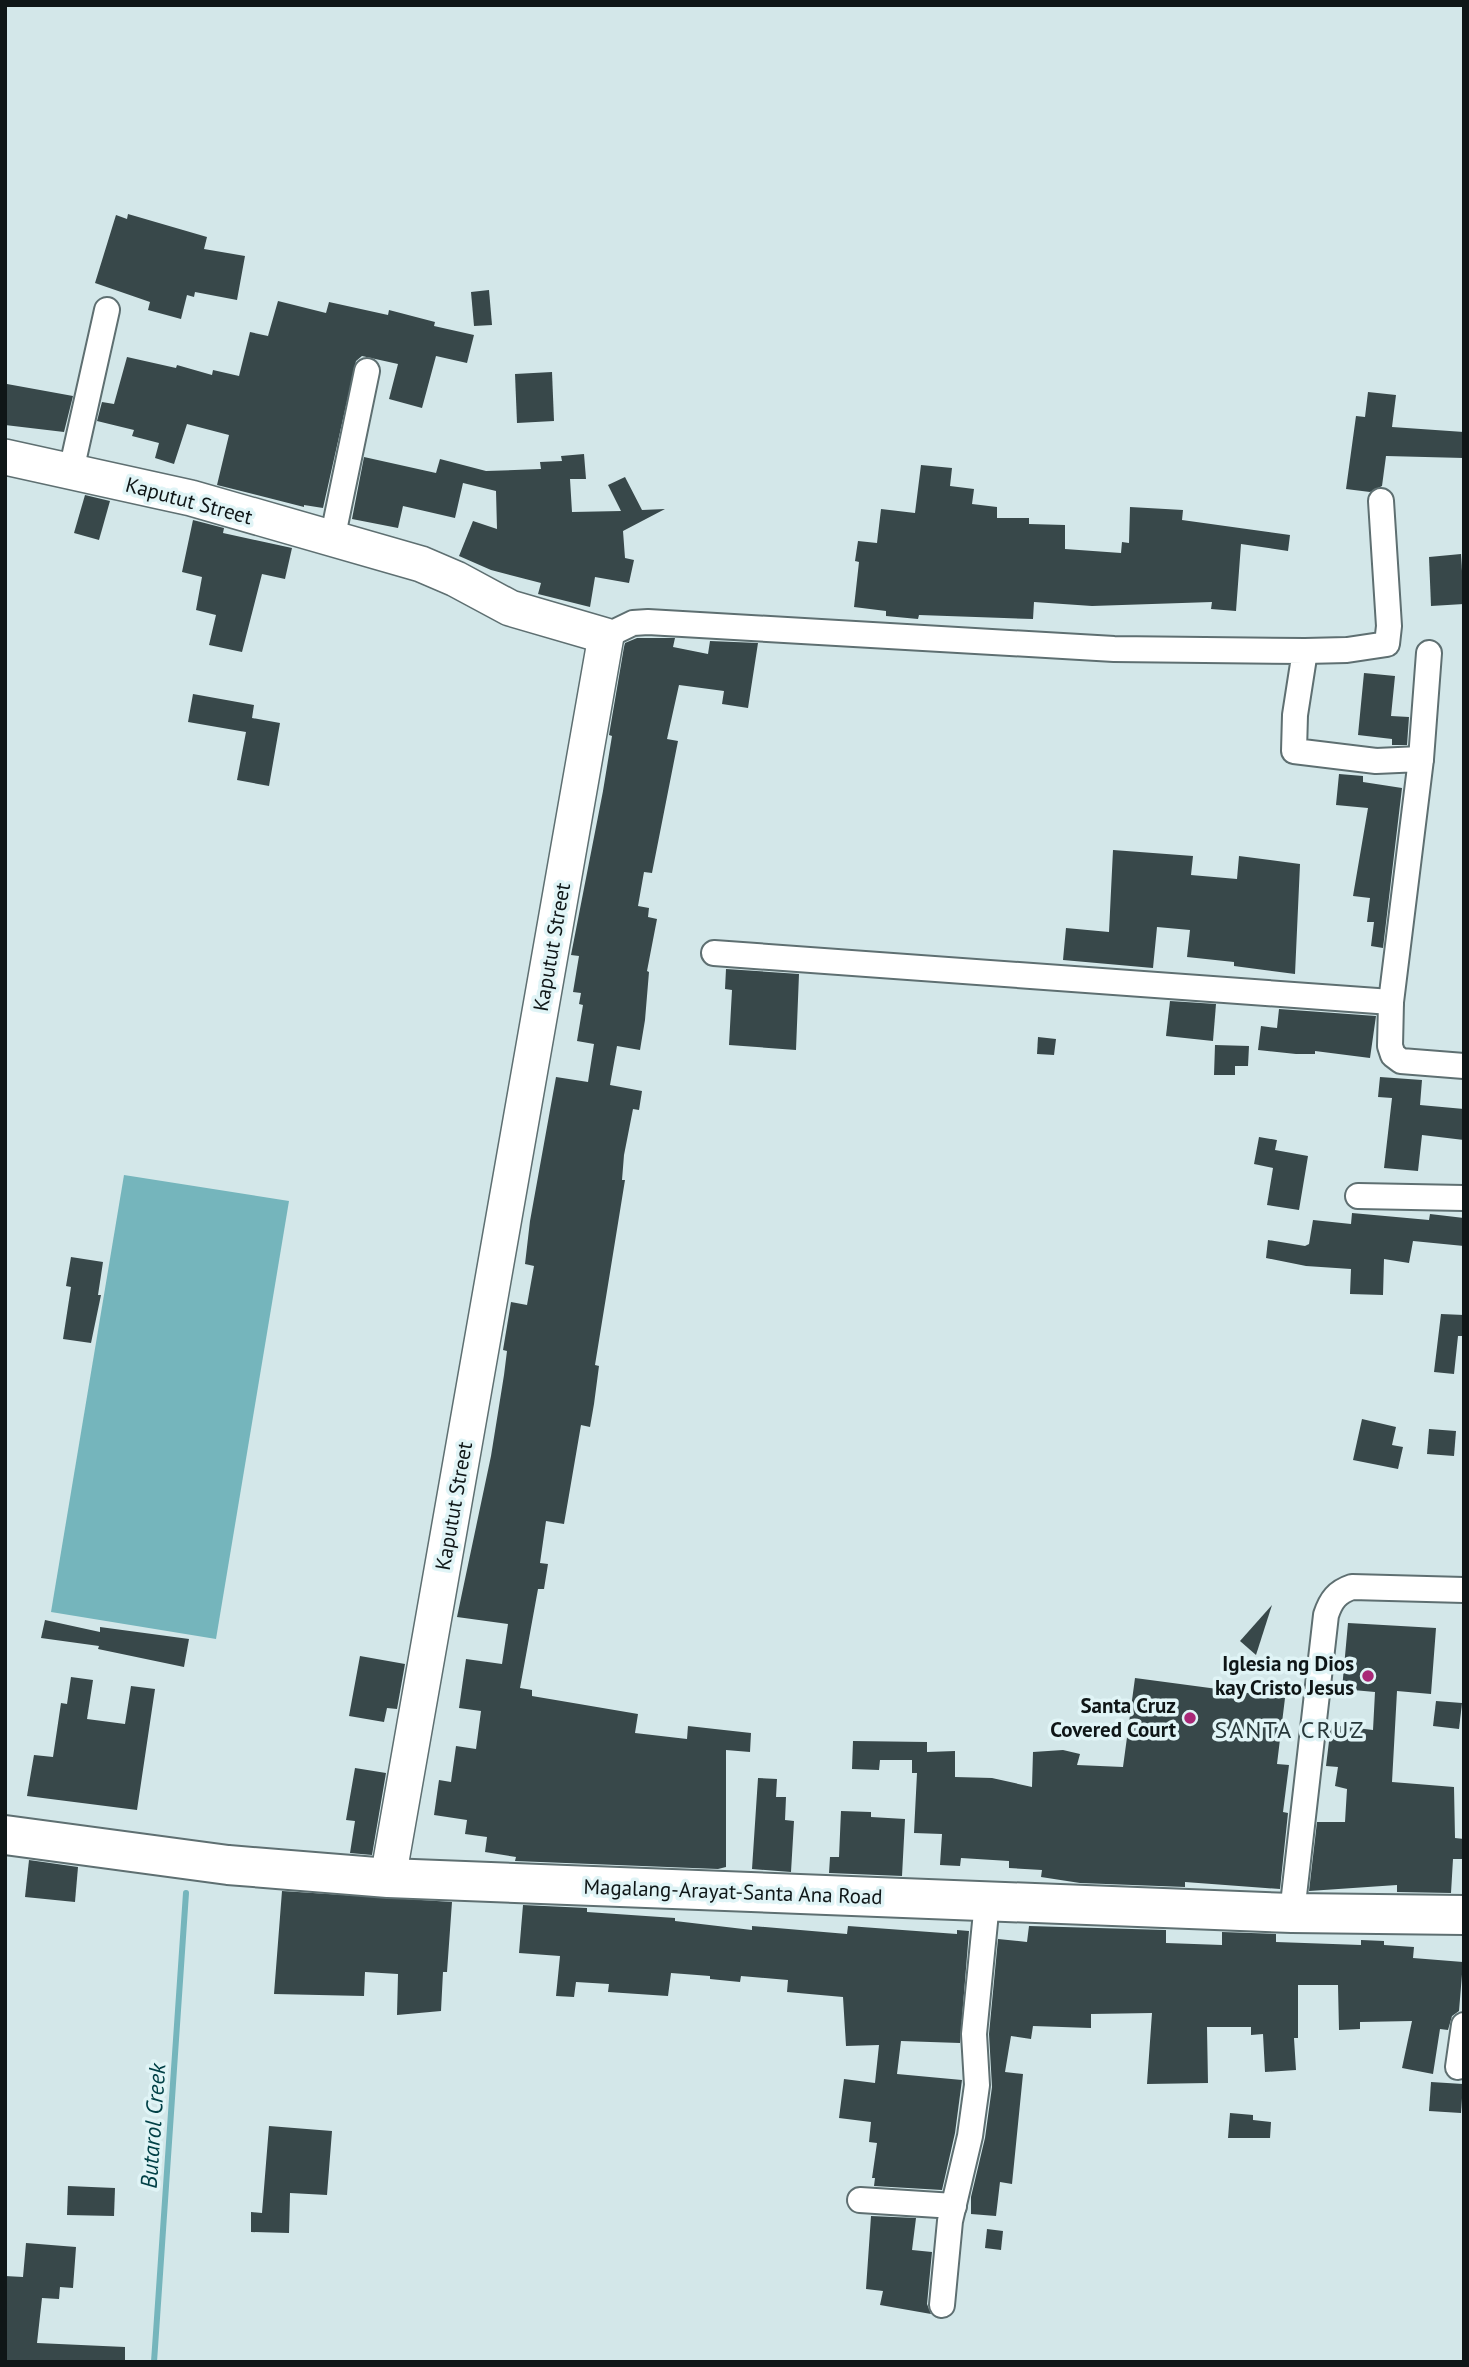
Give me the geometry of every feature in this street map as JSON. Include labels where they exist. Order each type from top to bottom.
[{"type":"main road","name":"Magalang-Arayat-Santa Ana Road","points":[[5,1835],[228,1865],[388,1878],[1292,1913],[1464,1916]]},
{"type":"street","points":[[71,471],[107,310]]},
{"type":"street","points":[[332,540],[367,371]]},
{"type":"street","name":"Kaputut Street","points":[[5,457],[191,498],[421,564],[510,608],[606,636],[388,1878]]},
{"type":"street","points":[[606,636],[633,623],[648,622],[1114,649],[1305,651],[1347,650],[1387,644],[1390,626],[1381,501]]},
{"type":"street","points":[[1305,651],[1295,715],[1294,751],[1376,761],[1421,759]]},
{"type":"street","points":[[1429,653],[1421,759],[1391,1002],[1390,1046],[1393,1055],[1401,1061],[1464,1066]]},
{"type":"street","points":[[714,953],[1391,1002]]},
{"type":"street","points":[[1358,1196],[1464,1199]]},
{"type":"street","points":[[1292,1913],[1326,1615],[1331,1601],[1342,1590],[1352,1587],[1464,1590]]},
{"type":"street","points":[[942,2305],[954,2206],[970,2136],[977,2085],[974,2034],[986,1902]]},
{"type":"street","points":[[1458,2067],[1464,2025]]},
{"type":"street","points":[[860,2200],[954,2206]]},
{"type":"water","points":[[124,1175],[289,1201],[216,1639],[51,1612]]},
{"type":"building","points":[[128,214],[207,237],[204,249],[245,256],[237,300],[195,292],[194,297],[187,295],[181,319],[148,310],[150,302],[95,283],[116,215],[127,219]]},
{"type":"building","points":[[489,290],[492,325],[474,326],[471,292]]},
{"type":"building","points":[[278,301],[326,313],[329,302],[388,315],[389,310],[435,322],[434,326],[474,335],[467,363],[436,356],[422,408],[389,399],[398,364],[362,356],[356,361],[323,508],[304,507],[217,485],[229,435],[187,424],[174,464],[155,458],[159,443],[132,436],[134,430],[97,421],[102,402],[114,404],[127,357],[176,368],[177,365],[212,375],[213,370],[239,376],[250,332],[268,336]]},
{"type":"building","points":[[552,372],[554,421],[517,423],[515,374]]},
{"type":"building","points":[[7,384],[73,396],[64,432],[5,425]]},
{"type":"building","points":[[1368,392],[1396,395],[1392,427],[1464,432],[1464,458],[1386,456],[1382,486],[1370,492],[1346,489],[1356,416],[1365,417]]},
{"type":"building","points":[[584,454],[586,479],[570,479],[572,512],[621,511],[608,485],[625,477],[642,510],[665,509],[623,531],[625,558],[634,560],[629,583],[595,577],[590,607],[538,594],[541,583],[491,570],[459,556],[473,521],[497,529],[496,491],[463,483],[455,518],[403,506],[398,528],[352,519],[364,457],[436,473],[440,459],[486,471],[541,469],[540,462],[562,461],[561,456]]},
{"type":"building","points":[[921,465],[952,468],[950,486],[974,489],[972,504],[997,507],[997,518],[1029,518],[1029,524],[1065,525],[1065,549],[1121,553],[1122,542],[1129,543],[1130,507],[1183,510],[1182,520],[1290,535],[1288,551],[1241,544],[1236,611],[1211,609],[1212,602],[1092,606],[1034,602],[1033,619],[919,615],[918,619],[886,616],[886,611],[854,607],[859,562],[855,561],[858,541],[877,543],[881,509],[915,513]]},
{"type":"building","points":[[85,495],[110,501],[99,540],[74,533]]},
{"type":"building","points":[[193,520],[224,528],[223,533],[292,548],[285,579],[262,574],[242,652],[209,645],[216,615],[196,610],[202,577],[182,572]]},
{"type":"building","points":[[1461,554],[1464,604],[1431,606],[1429,557]]},
{"type":"building","points":[[637,638],[675,638],[673,647],[708,654],[710,641],[758,643],[748,708],[722,704],[724,691],[679,685],[667,739],[678,741],[652,873],[644,872],[638,906],[649,908],[648,917],[657,919],[647,971],[645,1020],[640,1050],[617,1046],[610,1085],[642,1091],[639,1110],[633,1109],[624,1155],[622,1180],[625,1180],[595,1365],[599,1366],[594,1404],[590,1427],[581,1425],[564,1524],[546,1521],[540,1563],[548,1564],[544,1589],[538,1589],[520,1688],[532,1690],[532,1696],[638,1714],[635,1733],[687,1739],[688,1726],[751,1733],[750,1752],[726,1750],[726,1867],[718,1869],[515,1861],[516,1857],[485,1852],[487,1837],[465,1834],[467,1820],[434,1815],[439,1780],[451,1782],[456,1746],[476,1749],[481,1711],[459,1708],[466,1659],[502,1664],[508,1624],[457,1617],[491,1456],[504,1375],[507,1351],[503,1350],[511,1302],[527,1305],[534,1266],[525,1264],[530,1221],[556,1077],[588,1082],[594,1044],[577,1041],[583,1005],[579,1004],[581,993],[573,992],[579,956],[571,955],[603,791],[612,736],[609,735],[624,647],[625,643]]},
{"type":"building","points":[[1364,673],[1395,676],[1391,716],[1409,717],[1407,745],[1392,745],[1392,739],[1358,735]]},
{"type":"building","points":[[193,694],[254,705],[252,718],[280,723],[269,786],[237,780],[246,732],[188,722]]},
{"type":"building","points":[[1339,774],[1363,776],[1363,782],[1402,788],[1383,948],[1371,946],[1374,922],[1367,922],[1370,898],[1353,896],[1368,808],[1336,805]]},
{"type":"building","points":[[1113,850],[1193,856],[1191,875],[1237,879],[1239,856],[1300,864],[1295,974],[1234,966],[1234,962],[1187,957],[1190,930],[1157,927],[1153,968],[1063,960],[1066,928],[1109,932]]},
{"type":"building","points":[[726,969],[799,974],[796,1050],[729,1045],[732,990],[725,989]]},
{"type":"building","points":[[1170,1001],[1216,1004],[1213,1041],[1166,1036]]},
{"type":"building","points":[[1279,1009],[1376,1016],[1370,1058],[1315,1051],[1315,1054],[1296,1054],[1258,1050],[1261,1026],[1277,1028]]},
{"type":"building","points":[[1038,1037],[1056,1039],[1054,1055],[1037,1054]]},
{"type":"building","points":[[1215,1045],[1249,1046],[1248,1066],[1235,1066],[1235,1075],[1214,1075]]},
{"type":"building","points":[[1380,1077],[1422,1080],[1420,1105],[1464,1109],[1464,1140],[1422,1135],[1418,1171],[1384,1168],[1392,1098],[1378,1097]]},
{"type":"building","points":[[1259,1137],[1277,1140],[1275,1150],[1308,1156],[1299,1210],[1267,1205],[1273,1168],[1254,1164]]},
{"type":"building","points":[[1352,1213],[1429,1220],[1430,1214],[1464,1218],[1464,1246],[1413,1241],[1409,1263],[1384,1259],[1383,1295],[1350,1294],[1351,1269],[1306,1266],[1266,1258],[1268,1240],[1305,1246],[1309,1244],[1313,1220],[1351,1224]]},
{"type":"building","points":[[71,1257],[103,1262],[98,1295],[101,1295],[91,1343],[63,1339],[71,1287],[66,1286]]},
{"type":"building","points":[[1441,1314],[1464,1315],[1464,1336],[1458,1336],[1454,1374],[1434,1372]]},
{"type":"building","points":[[1362,1419],[1396,1427],[1392,1445],[1403,1447],[1398,1469],[1353,1460]]},
{"type":"building","points":[[1429,1429],[1456,1431],[1454,1456],[1427,1454]]},
{"type":"building","points":[[1272,1605],[1256,1655],[1240,1641]]},
{"type":"building","points":[[45,1620],[100,1632],[100,1627],[189,1639],[184,1667],[98,1649],[99,1646],[41,1638]]},
{"type":"building","points":[[1348,1623],[1436,1628],[1431,1694],[1397,1691],[1392,1782],[1454,1787],[1455,1838],[1464,1839],[1464,1859],[1453,1859],[1451,1893],[1397,1892],[1397,1885],[1309,1891],[1317,1822],[1345,1822],[1347,1789],[1335,1786],[1338,1767],[1326,1766],[1331,1725],[1373,1730],[1375,1692],[1342,1689]]},
{"type":"building","points":[[360,1656],[405,1664],[397,1709],[387,1708],[384,1722],[349,1716]]},
{"type":"building","points":[[71,1677],[93,1680],[87,1719],[125,1724],[131,1686],[155,1689],[137,1810],[27,1796],[34,1755],[53,1757],[61,1703],[67,1704]]},
{"type":"building","points":[[1135,1678],[1285,1698],[1277,1764],[1289,1765],[1283,1812],[1288,1813],[1280,1889],[1185,1882],[1185,1887],[1080,1883],[1041,1877],[1042,1870],[1009,1868],[1009,1861],[961,1858],[960,1866],[940,1865],[942,1834],[914,1833],[917,1773],[912,1773],[912,1760],[880,1760],[879,1770],[852,1769],[853,1741],[927,1742],[927,1752],[955,1751],[955,1777],[992,1778],[1032,1787],[1033,1752],[1063,1750],[1080,1754],[1077,1765],[1123,1767]]},
{"type":"building","points":[[1436,1701],[1462,1703],[1459,1729],[1433,1726]]},
{"type":"building","points":[[355,1768],[386,1773],[372,1855],[350,1853],[355,1821],[346,1820]]},
{"type":"building","points":[[758,1778],[777,1779],[776,1797],[786,1797],[785,1820],[794,1821],[791,1872],[752,1869]]},
{"type":"building","points":[[841,1811],[871,1812],[871,1817],[905,1819],[902,1876],[829,1873],[830,1857],[839,1857]]},
{"type":"building","points":[[29,1860],[78,1867],[75,1902],[25,1897]]},
{"type":"building","points":[[282,1891],[452,1902],[441,2011],[397,2015],[398,1974],[365,1972],[364,1996],[274,1994]]},
{"type":"building","points":[[523,1905],[587,1908],[587,1912],[675,1918],[675,1921],[752,1930],[752,1926],[847,1934],[848,1926],[957,1934],[957,1930],[969,1931],[960,2043],[901,2041],[897,2074],[962,2080],[955,2133],[942,2190],[874,2186],[875,2178],[872,2178],[877,2143],[869,2142],[871,2122],[839,2118],[844,2079],[875,2083],[879,2045],[846,2046],[843,1997],[787,1992],[788,1980],[741,1976],[740,1982],[671,1973],[668,1996],[608,1992],[609,1984],[576,1982],[574,1997],[556,1996],[560,1956],[519,1953]]},
{"type":"building","points":[[1029,1926],[1166,1930],[1166,1943],[1222,1945],[1222,1932],[1276,1934],[1276,1942],[1361,1945],[1361,1940],[1384,1941],[1384,1945],[1414,1947],[1413,1958],[1463,1962],[1459,2011],[1452,2016],[1448,2030],[1440,2029],[1433,2074],[1402,2068],[1412,2021],[1360,2022],[1360,2029],[1339,2030],[1338,1985],[1298,1985],[1298,2038],[1294,2038],[1296,2070],[1265,2072],[1263,2034],[1251,2035],[1251,2027],[1207,2027],[1208,2083],[1147,2084],[1152,2013],[1091,2014],[1091,2028],[1033,2026],[1031,2039],[1011,2036],[1005,2072],[1023,2074],[1012,2184],[1000,2182],[996,2216],[971,2214],[971,2197],[985,2138],[992,2087],[989,2034],[998,1939],[1027,1942]]},
{"type":"building","points":[[1431,2082],[1463,2084],[1461,2113],[1429,2111]]},
{"type":"building","points":[[1230,2113],[1253,2115],[1253,2120],[1271,2122],[1270,2138],[1228,2138]]},
{"type":"building","points":[[269,2126],[332,2131],[327,2195],[290,2193],[289,2233],[251,2232],[251,2212],[262,2213]]},
{"type":"building","points":[[68,2186],[115,2188],[114,2216],[67,2215]]},
{"type":"building","points":[[871,2216],[916,2218],[912,2250],[932,2252],[927,2304],[931,2314],[880,2305],[883,2291],[866,2289]]},
{"type":"building","points":[[987,2229],[1003,2231],[1001,2250],[985,2248]]},
{"type":"building","points":[[26,2243],[76,2247],[73,2288],[60,2287],[59,2299],[42,2298],[37,2343],[125,2347],[125,2362],[5,2362],[5,2276],[23,2277]]},
{"type":"waterway","name":"Butarol Creek","points":[[154,2362],[186,1893]]},
{"type":"place","name":"Iglesia ng Dios kay Cristo Jesus","points":[[1368,1676]]},
{"type":"place","name":"Santa Cruz Covered Court","points":[[1190,1718]]},
{"type":"district","name":"SANTA CRUZ","points":[[1290,1730]]}]
